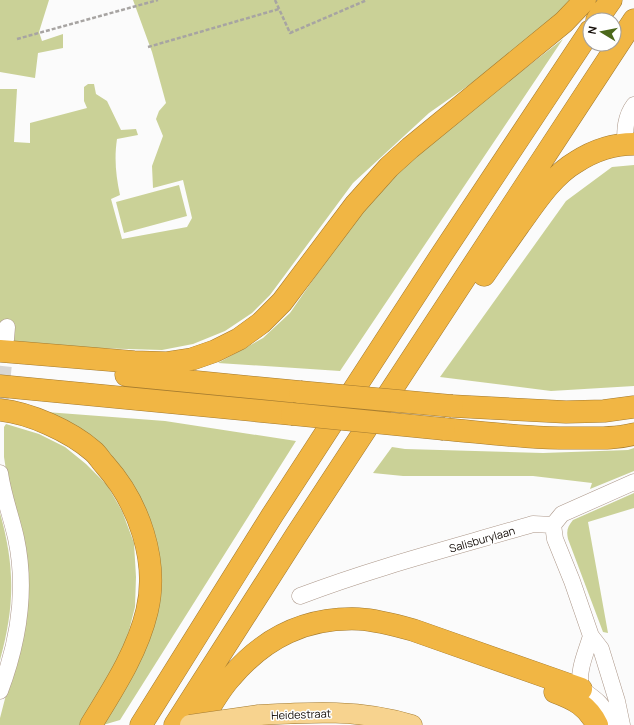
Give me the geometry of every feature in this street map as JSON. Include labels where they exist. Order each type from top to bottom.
[{"type":"highway","points":[[4,339],[134,362],[166,363],[192,359],[215,351],[239,339],[260,323],[282,302],[355,205],[389,167],[410,148],[564,22],[585,0]]},
{"type":"highway","points":[[603,12],[611,0]]},
{"type":"highway","points":[[176,725],[297,534],[634,20]]},
{"type":"highway","points":[[141,725],[273,514],[440,257],[582,43]]},
{"type":"highway","points":[[184,725],[206,702],[284,579],[466,302],[532,207],[554,180],[576,162],[604,148],[630,144]]},
{"type":"highway","points":[[0,364],[452,406],[566,412],[634,407]]},
{"type":"highway","points":[[0,386],[516,436],[564,439],[604,438],[634,434]]},
{"type":"highway","points":[[0,410],[36,419],[68,434],[94,452],[112,473],[132,504],[145,540],[151,578],[148,610],[140,636],[126,666],[91,725]]},
{"type":"highway","points":[[199,725],[230,678],[251,655],[275,638],[302,626],[331,620],[360,619],[387,623],[412,630],[581,689]]},
{"type":"highway","points":[[510,664],[525,681],[570,698],[584,706],[593,717],[597,725]]},
{"type":"main road","name":"Heidestraat","points":[[190,725],[259,715],[301,712],[348,712],[400,721],[412,725]]},
{"type":"street","points":[[630,144],[625,127],[629,113],[634,106]]},
{"type":"street","points":[[0,473],[16,538],[20,568],[20,606],[15,640],[0,691]]},
{"type":"street","points":[[622,725],[618,701],[601,649],[591,636],[572,581],[555,539],[553,524],[562,514],[634,482]]},
{"type":"street","name":"Salisburylaan","points":[[300,596],[331,584],[533,524],[553,524]]},
{"type":"street","points":[[591,636],[580,672],[579,682],[581,689],[599,701],[611,725]]},
{"type":"path","points":[[17,39],[158,0]]},
{"type":"path","points":[[275,0],[290,33],[367,0]]},
{"type":"path","points":[[148,47],[279,9]]},
{"type":"green space","points":[[0,0],[49,0],[39,32],[42,41],[63,34],[63,48],[38,53],[35,78],[0,72]]},
{"type":"green space","points":[[133,0],[580,0],[543,33],[429,113],[353,183],[270,295],[252,313],[225,331],[193,344],[162,350],[93,348],[0,340],[0,89],[17,89],[14,142],[30,143],[30,123],[87,108],[84,101],[84,87],[88,84],[94,84],[96,94],[107,101],[121,130],[136,129],[138,135],[117,139],[116,167],[120,195],[111,199],[122,239],[187,227],[192,218],[183,180],[153,188],[152,166],[163,136],[156,119],[159,111],[166,103],[152,52]]},
{"type":"green space","points":[[563,39],[340,371],[218,363],[263,338],[290,313],[351,225],[400,169],[456,122]]},
{"type":"green space","points":[[634,165],[634,386],[551,391],[440,377],[566,201],[612,167]]},
{"type":"green space","points":[[179,185],[187,216],[124,233],[116,202]]},
{"type":"green space","points":[[46,412],[165,421],[296,441],[120,720],[103,725],[141,655],[138,498]]},
{"type":"green space","points":[[6,424],[39,434],[65,447],[86,464],[107,485],[122,511],[134,543],[136,577],[135,607],[126,642],[115,665],[80,725],[0,725],[0,718],[20,641],[8,483],[4,457],[4,427]]},
{"type":"green space","points":[[392,447],[405,449],[543,453],[628,450],[634,448],[634,471],[590,489],[592,483],[533,476],[403,476],[373,473]]},
{"type":"green space","points":[[634,493],[634,508],[588,522],[608,633],[603,632],[568,539],[568,528],[573,520]]},
{"type":"green space","points":[[0,513],[11,569],[11,604],[0,660]]},
{"type":"tunnel","points":[[0,406],[6,341]]}]
